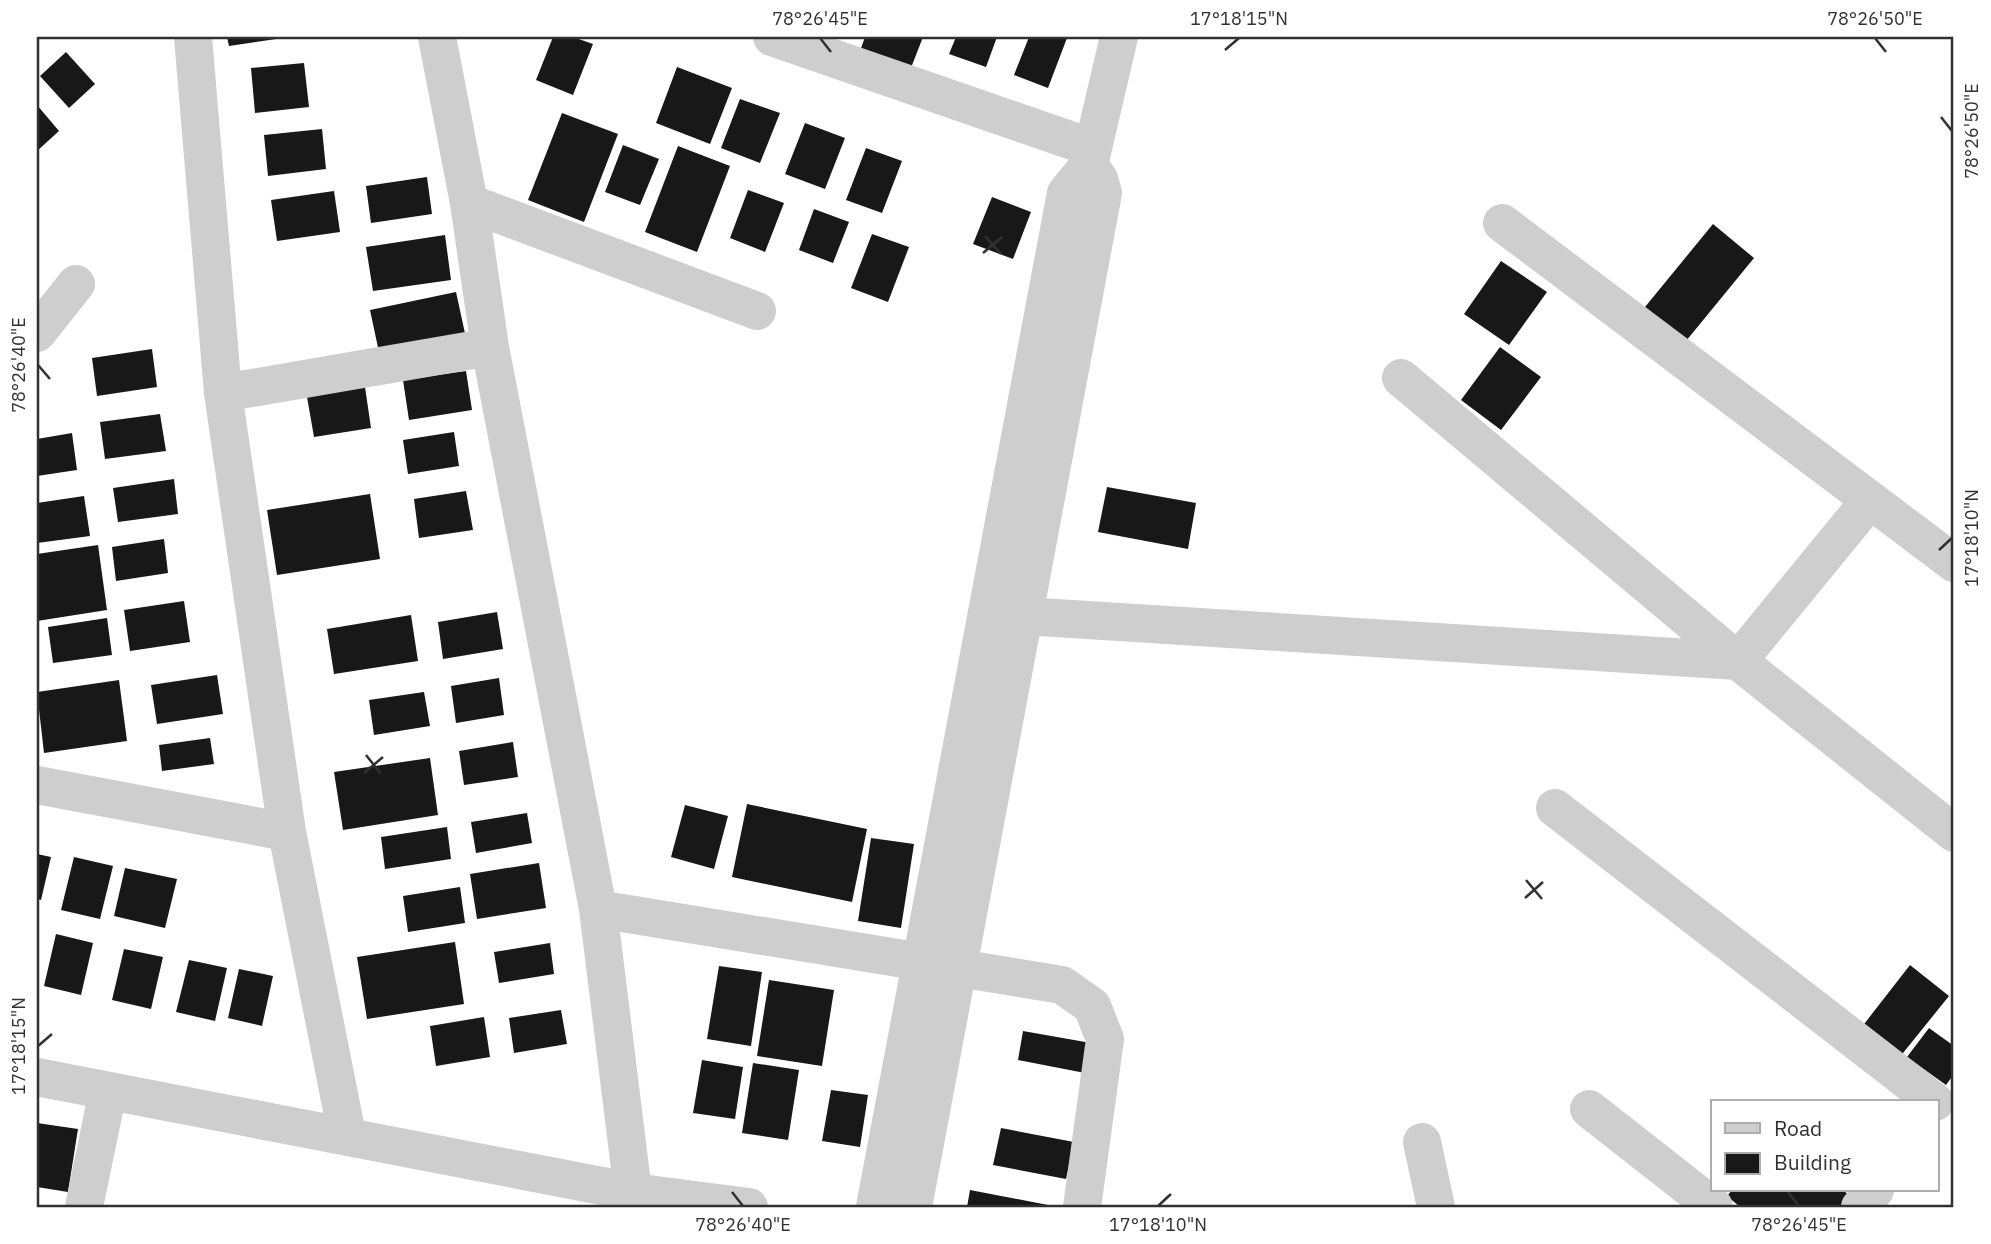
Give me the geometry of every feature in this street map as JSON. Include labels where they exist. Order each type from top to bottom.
[{"type":"street","points":[[193,37],[223,393],[286,832],[346,1135]]},
{"type":"street","points":[[437,37],[469,203],[490,347],[598,909],[633,1192]]},
{"type":"street","points":[[772,37],[1091,157],[1103,193],[1024,617],[939,964],[875,1207]]},
{"type":"street","points":[[913,1207],[939,964],[1066,193],[1091,157],[1119,37]]},
{"type":"street","points":[[469,203],[757,311]]},
{"type":"street","points":[[1502,223],[1954,563]]},
{"type":"street","points":[[37,333],[76,284]]},
{"type":"street","points":[[223,393],[490,347]]},
{"type":"street","points":[[1401,378],[1738,660],[1954,833]]},
{"type":"street","points":[[1738,660],[1870,500]]},
{"type":"street","points":[[1024,617],[1738,660]]},
{"type":"street","points":[[37,785],[286,832]]},
{"type":"street","points":[[1555,808],[1934,1100]]},
{"type":"street","points":[[598,909],[1062,985],[1092,1006],[1105,1039],[1082,1207]]},
{"type":"street","points":[[37,1077],[633,1192],[749,1207]]},
{"type":"street","points":[[84,1207],[107,1091]]},
{"type":"street","points":[[1589,1109],[1714,1207]]},
{"type":"street","points":[[1422,1142],[1436,1207]]},
{"type":"street","points":[[1860,1207],[1873,1192]]},
{"type":"building","points":[[227,37],[282,37],[283,38],[229,46]]},
{"type":"building","points":[[553,37],[573,37],[593,44],[573,95],[536,80]]},
{"type":"building","points":[[865,37],[923,37],[909,73],[859,54]]},
{"type":"building","points":[[956,37],[997,37],[986,67],[949,54]]},
{"type":"building","points":[[1029,37],[1067,38],[1048,88],[1014,75]]},
{"type":"building","points":[[66,52],[95,84],[69,108],[40,76]]},
{"type":"building","points":[[304,63],[309,107],[255,113],[251,68]]},
{"type":"building","points":[[677,67],[732,88],[710,144],[656,123]]},
{"type":"building","points":[[740,99],[780,113],[760,163],[721,148]]},
{"type":"building","points":[[37,105],[59,131],[37,151]]},
{"type":"building","points":[[562,113],[618,134],[584,222],[528,200]]},
{"type":"building","points":[[805,123],[845,138],[825,189],[785,174]]},
{"type":"building","points":[[322,129],[326,169],[268,176],[264,135]]},
{"type":"building","points":[[623,145],[659,159],[640,205],[605,192]]},
{"type":"building","points":[[678,146],[730,166],[697,252],[645,232]]},
{"type":"building","points":[[866,148],[902,161],[882,213],[846,200]]},
{"type":"building","points":[[427,177],[432,214],[371,223],[366,186]]},
{"type":"building","points":[[748,190],[784,203],[765,252],[730,238]]},
{"type":"building","points":[[334,191],[340,232],[277,241],[271,200]]},
{"type":"building","points":[[992,197],[1031,212],[1013,259],[973,244]]},
{"type":"building","points":[[814,209],[849,222],[833,263],[799,250]]},
{"type":"building","points":[[1713,224],[1754,258],[1686,341],[1645,307]]},
{"type":"building","points":[[872,234],[909,247],[888,302],[851,288]]},
{"type":"building","points":[[445,235],[451,280],[373,291],[366,247]]},
{"type":"building","points":[[1501,261],[1547,292],[1509,345],[1464,314]]},
{"type":"building","points":[[456,292],[466,338],[380,357],[370,310]]},
{"type":"building","points":[[1500,347],[1541,377],[1501,430],[1461,400]]},
{"type":"building","points":[[152,349],[157,387],[97,396],[92,358]]},
{"type":"building","points":[[466,371],[472,410],[409,420],[403,380]]},
{"type":"building","points":[[365,387],[371,428],[314,437],[307,397]]},
{"type":"building","points":[[160,414],[166,451],[105,459],[100,422]]},
{"type":"building","points":[[454,432],[459,466],[408,474],[403,440]]},
{"type":"building","points":[[72,433],[77,470],[37,476],[37,439]]},
{"type":"building","points":[[174,479],[178,514],[118,522],[113,488]]},
{"type":"building","points":[[1107,487],[1196,503],[1188,549],[1098,532]]},
{"type":"building","points":[[466,491],[473,530],[419,538],[414,499]]},
{"type":"building","points":[[370,494],[380,559],[277,575],[267,510]]},
{"type":"building","points":[[84,496],[90,536],[37,543],[37,503]]},
{"type":"building","points":[[164,539],[168,573],[116,581],[112,547]]},
{"type":"building","points":[[98,545],[107,610],[37,621],[37,554]]},
{"type":"building","points":[[184,601],[190,642],[130,651],[124,610]]},
{"type":"building","points":[[497,612],[503,649],[443,659],[438,622]]},
{"type":"building","points":[[411,615],[418,661],[334,674],[327,629]]},
{"type":"building","points":[[107,618],[112,655],[53,663],[48,627]]},
{"type":"building","points":[[217,675],[223,714],[157,724],[151,685]]},
{"type":"building","points":[[499,678],[504,715],[456,723],[451,686]]},
{"type":"building","points":[[119,680],[127,741],[44,753],[37,692]]},
{"type":"building","points":[[424,692],[430,726],[374,735],[369,700]]},
{"type":"building","points":[[210,738],[214,764],[162,771],[159,745]]},
{"type":"building","points":[[513,742],[518,777],[464,785],[459,751]]},
{"type":"building","points":[[430,758],[438,815],[343,830],[334,772]]},
{"type":"building","points":[[747,804],[867,829],[852,902],[732,877]]},
{"type":"building","points":[[685,805],[728,816],[714,869],[671,857]]},
{"type":"building","points":[[527,813],[532,843],[476,853],[471,822]]},
{"type":"building","points":[[447,827],[451,859],[385,869],[381,837]]},
{"type":"building","points":[[871,838],[914,844],[901,928],[858,921]]},
{"type":"building","points":[[37,854],[51,857],[41,900],[37,899]]},
{"type":"building","points":[[74,857],[113,866],[100,919],[61,910]]},
{"type":"building","points":[[539,863],[546,908],[477,919],[470,874]]},
{"type":"building","points":[[125,868],[177,879],[165,928],[114,916]]},
{"type":"building","points":[[460,887],[465,923],[408,932],[403,896]]},
{"type":"building","points":[[56,934],[93,943],[81,995],[44,986]]},
{"type":"building","points":[[455,942],[464,1004],[367,1019],[357,957]]},
{"type":"building","points":[[550,943],[554,974],[499,983],[494,952]]},
{"type":"building","points":[[124,949],[163,957],[151,1009],[112,1000]]},
{"type":"building","points":[[189,960],[227,968],[215,1021],[176,1012]]},
{"type":"building","points":[[1910,965],[1949,996],[1899,1058],[1861,1028]]},
{"type":"building","points":[[719,966],[762,972],[751,1046],[707,1039]]},
{"type":"building","points":[[239,969],[273,976],[262,1026],[228,1018]]},
{"type":"building","points":[[769,980],[834,990],[822,1066],[757,1056]]},
{"type":"building","points":[[561,1010],[567,1044],[514,1053],[509,1018]]},
{"type":"building","points":[[484,1017],[490,1057],[436,1066],[430,1026]]},
{"type":"building","points":[[1929,1028],[1954,1046],[1954,1074],[1946,1085],[1907,1057]]},
{"type":"building","points":[[1023,1031],[1091,1043],[1085,1073],[1018,1060]]},
{"type":"building","points":[[702,1060],[743,1067],[735,1119],[693,1113]]},
{"type":"building","points":[[753,1063],[799,1070],[788,1140],[742,1133]]},
{"type":"building","points":[[831,1090],[868,1095],[860,1147],[822,1141]]},
{"type":"building","points":[[37,1123],[78,1129],[68,1192],[37,1187]]},
{"type":"building","points":[[1001,1128],[1074,1142],[1066,1179],[993,1165]]},
{"type":"building","points":[[970,1190],[1053,1206],[1053,1207],[967,1207]]},
{"type":"building","points":[[1730,1192],[1845,1192],[1851,1197],[1843,1207],[1740,1207],[1727,1196]]}]
